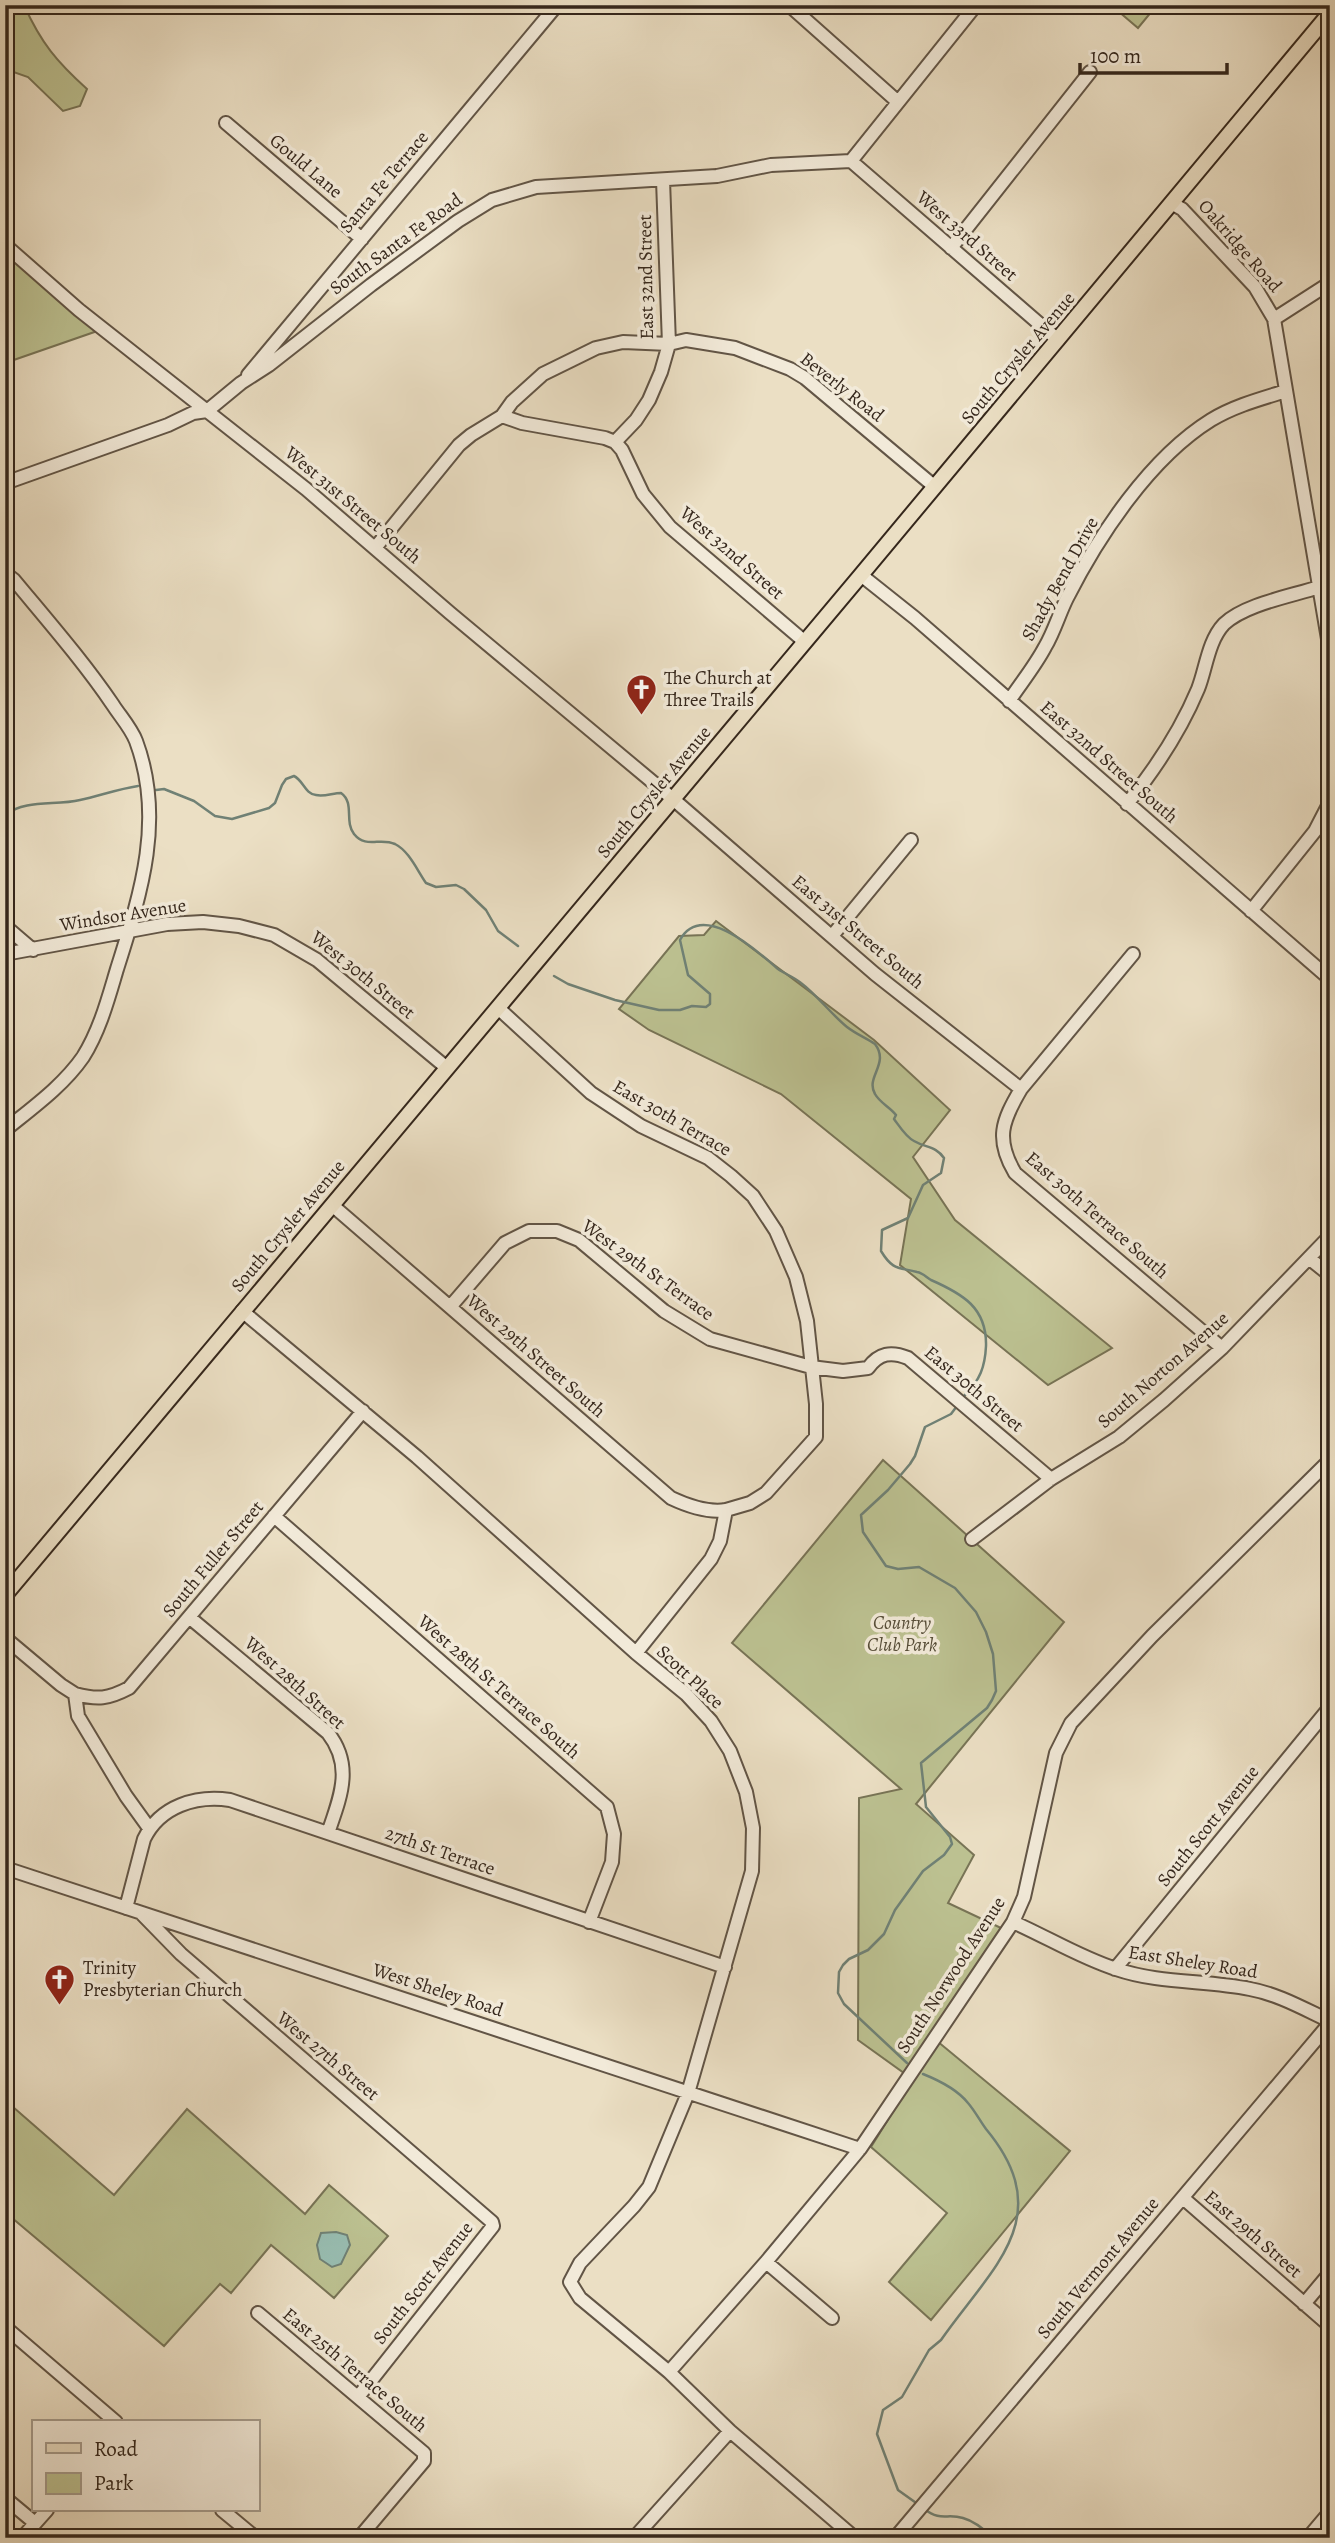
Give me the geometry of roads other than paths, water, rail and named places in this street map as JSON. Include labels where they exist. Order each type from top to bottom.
[{"type":"main road","name":"South Crysler Avenue","points":[[5,1595],[1330,13]]},
{"type":"street","name":"Santa Fe Terrace","points":[[241,383],[557,5]]},
{"type":"street","points":[[789,5],[898,102]]},
{"type":"street","points":[[851,160],[976,5]]},
{"type":"street","points":[[951,247],[1090,72]]},
{"type":"street","name":"Gould Lane","points":[[226,123],[362,239]]},
{"type":"street","name":"West 33rd Street","points":[[851,160],[1058,340]]},
{"type":"street","name":"South Santa Fe Road","points":[[5,483],[168,425],[192,413],[207,411],[360,293],[492,200],[536,187],[717,176],[771,165],[851,160]]},
{"type":"street","name":"East 32nd Street","points":[[615,442],[636,420],[649,400],[661,372],[668,344],[663,180]]},
{"type":"street","name":"Oakridge Road","points":[[1171,203],[1182,209],[1255,287],[1274,319],[1330,651]]},
{"type":"street","name":"West 31st Street South","points":[[5,245],[79,310],[306,489],[450,614],[674,799]]},
{"type":"street","points":[[1274,319],[1330,283]]},
{"type":"street","name":"Beverly Road","points":[[375,548],[459,445],[502,416],[512,402],[543,373],[596,348],[623,342],[668,344],[686,340],[734,348],[790,369],[935,487]]},
{"type":"street","name":"Shady Bend Drive","points":[[1009,701],[1045,647],[1067,598],[1100,540],[1154,467],[1181,441],[1212,419],[1246,403],[1286,391]]},
{"type":"street","points":[[502,416],[522,423],[615,442]]},
{"type":"street","name":"West 32nd Street","points":[[615,442],[622,450],[643,494],[670,527],[805,642]]},
{"type":"street","points":[[5,573],[14,580],[91,673],[135,738],[145,775],[150,811],[148,858],[129,933],[101,1021],[81,1060],[54,1089],[5,1130]]},
{"type":"street","name":"East 32nd Street South","points":[[861,575],[915,618],[1330,979]]},
{"type":"street","points":[[1127,804],[1178,733],[1199,687],[1213,640],[1224,625],[1243,612],[1319,587]]},
{"type":"street","name":"East 31st Street South","points":[[674,799],[875,974],[1021,1089]]},
{"type":"street","points":[[1251,911],[1315,831],[1330,802]]},
{"type":"street","points":[[831,936],[911,840]]},
{"type":"street","name":"Windsor Avenue","points":[[5,954],[167,924],[203,922],[247,928]]},
{"type":"street","points":[[5,926],[33,950]]},
{"type":"street","name":"West 30th Street","points":[[247,928],[274,935],[317,960],[447,1068]]},
{"type":"street","name":"East 30th Terrace South","points":[[1133,954],[1021,1089],[1007,1112],[1002,1132],[1006,1157],[1015,1173],[1222,1348]]},
{"type":"street","name":"East 30th Terrace","points":[[498,1008],[592,1093],[640,1126],[708,1158],[731,1175],[752,1196],[776,1231],[796,1278],[807,1321],[816,1404],[816,1437],[766,1493],[750,1503],[726,1510]]},
{"type":"street","name":"West 29th Street South","points":[[332,1205],[671,1498],[687,1506],[726,1510]]},
{"type":"street","name":"West 29th St Terrace","points":[[450,1307],[505,1243],[529,1231],[557,1231],[579,1240],[664,1311],[710,1339],[811,1367],[843,1371],[868,1368]]},
{"type":"street","name":"South Norton Avenue","points":[[972,1539],[1051,1479],[1119,1437],[1222,1348],[1330,1236]]},
{"type":"street","points":[[1310,1259],[1330,1275]]},
{"type":"street","name":"Scott Place","points":[[242,1311],[417,1457],[636,1653],[686,1694],[711,1721],[730,1751],[746,1792],[753,1828],[752,1871],[688,2093],[649,2187],[580,2263],[570,2282],[580,2298],[669,2372]]},
{"type":"street","name":"East 30th Street","points":[[868,1368],[884,1354],[897,1353],[908,1357],[1051,1479]]},
{"type":"street","name":"South Fuller Street","points":[[75,1695],[93,1699],[112,1696],[130,1688],[363,1411]]},
{"type":"street","name":"South Norwood Avenue","points":[[669,2372],[766,2262],[860,2148],[1013,1922],[1024,1897],[1056,1753],[1071,1723],[1152,1636],[1330,1460]]},
{"type":"street","points":[[636,1653],[711,1559],[720,1541],[726,1510]]},
{"type":"street","name":"West 28th St Terrace South","points":[[274,1516],[607,1807],[614,1834],[612,1862],[589,1922]]},
{"type":"street","name":"West 28th Street","points":[[189,1617],[334,1742],[342,1757],[344,1778],[328,1833]]},
{"type":"street","points":[[5,1638],[75,1695],[78,1716],[126,1796],[149,1828],[125,1908]]},
{"type":"street","name":"South Scott Avenue","points":[[1115,1969],[1330,1707]]},
{"type":"street","name":"27th St Terrace","points":[[149,1828],[181,1804],[198,1798],[230,1800],[724,1967]]},
{"type":"street","name":"West Sheley Road","points":[[5,1868],[860,2148]]},
{"type":"street","name":"West 27th Street","points":[[141,1912],[181,1954],[467,2199],[493,2226]]},
{"type":"street","name":"East Sheley Road","points":[[1013,1922],[1115,1969],[1161,1980],[1254,1989],[1278,1997],[1330,2022]]},
{"type":"street","name":"South Vermont Avenue","points":[[895,2538],[1330,2022]]},
{"type":"street","name":"East 29th Street","points":[[1183,2198],[1330,2326]]},
{"type":"street","name":"South Scott Avenue","points":[[358,2398],[493,2226]]},
{"type":"street","points":[[766,2262],[832,2318]]},
{"type":"street","points":[[1304,2304],[1330,2273]]},
{"type":"street","name":"East 25th Terrace South","points":[[258,2313],[424,2454],[425,2458],[359,2538]]},
{"type":"street","points":[[5,2327],[114,2420]]},
{"type":"street","points":[[669,2372],[730,2431],[855,2538]]},
{"type":"street","points":[[634,2538],[730,2431]]},
{"type":"street","points":[[5,2498],[35,2524]]},
{"type":"street","points":[[22,2538],[45,2512]]},
{"type":"street","points":[[224,2512],[256,2538]]},
{"type":"street","points":[[1308,2538],[1330,2512]]},
{"type":"water","points":[[336,2232],[347,2235],[350,2245],[341,2264],[332,2267],[320,2259],[317,2245],[321,2233]]},
{"type":"waterway","points":[[156,790],[164,789],[194,801],[215,816],[232,819],[269,808],[275,803],[286,779],[294,776],[312,794],[322,796],[341,793],[348,802],[354,834],[363,841],[389,842],[400,847],[426,883],[436,887],[456,885],[464,889],[486,910],[498,931],[518,946]]},
{"type":"waterway","points":[[5,815],[22,807],[70,802],[138,786]]},
{"type":"waterway","points":[[554,976],[568,984],[615,1000],[659,1010],[706,1007],[710,1004],[710,994],[688,975],[680,940],[690,929],[702,925],[715,927],[744,941],[813,993],[847,1027],[875,1044],[880,1058],[873,1082],[875,1094],[896,1115],[894,1119],[908,1137],[934,1149],[944,1158],[941,1173],[923,1185],[908,1218],[882,1230],[881,1251],[893,1265],[921,1273],[963,1297],[977,1312],[985,1333],[984,1360],[981,1373],[965,1395]]},
{"type":"waterway","points":[[907,2063],[844,2004],[838,1993],[839,1972],[849,1959],[868,1950],[884,1934],[895,1910],[923,1871],[944,1855],[952,1844],[950,1837],[926,1807],[921,1763],[987,1708],[996,1691],[993,1654],[976,1612],[955,1588],[919,1567],[898,1569],[886,1566],[863,1532],[861,1515],[888,1490],[910,1464],[925,1427],[951,1414],[957,1406]]},
{"type":"waterway","points":[[919,2505],[898,2490],[877,2434],[883,2410],[902,2397],[929,2350],[941,2340],[996,2266],[1010,2241],[1017,2216],[1017,2190],[1007,2161],[973,2109],[958,2093],[923,2074]]},
{"type":"waterway","points":[[924,2509],[935,2515],[967,2519],[993,2538]]},
{"type":"place","name":"The Church at Three Trails","points":[[641,716]]},
{"type":"place","name":"Trinity Presbyterian Church","points":[[60,2006]]},
{"type":"park label","name":"Country Club Park","points":[[902,1634]]}]
